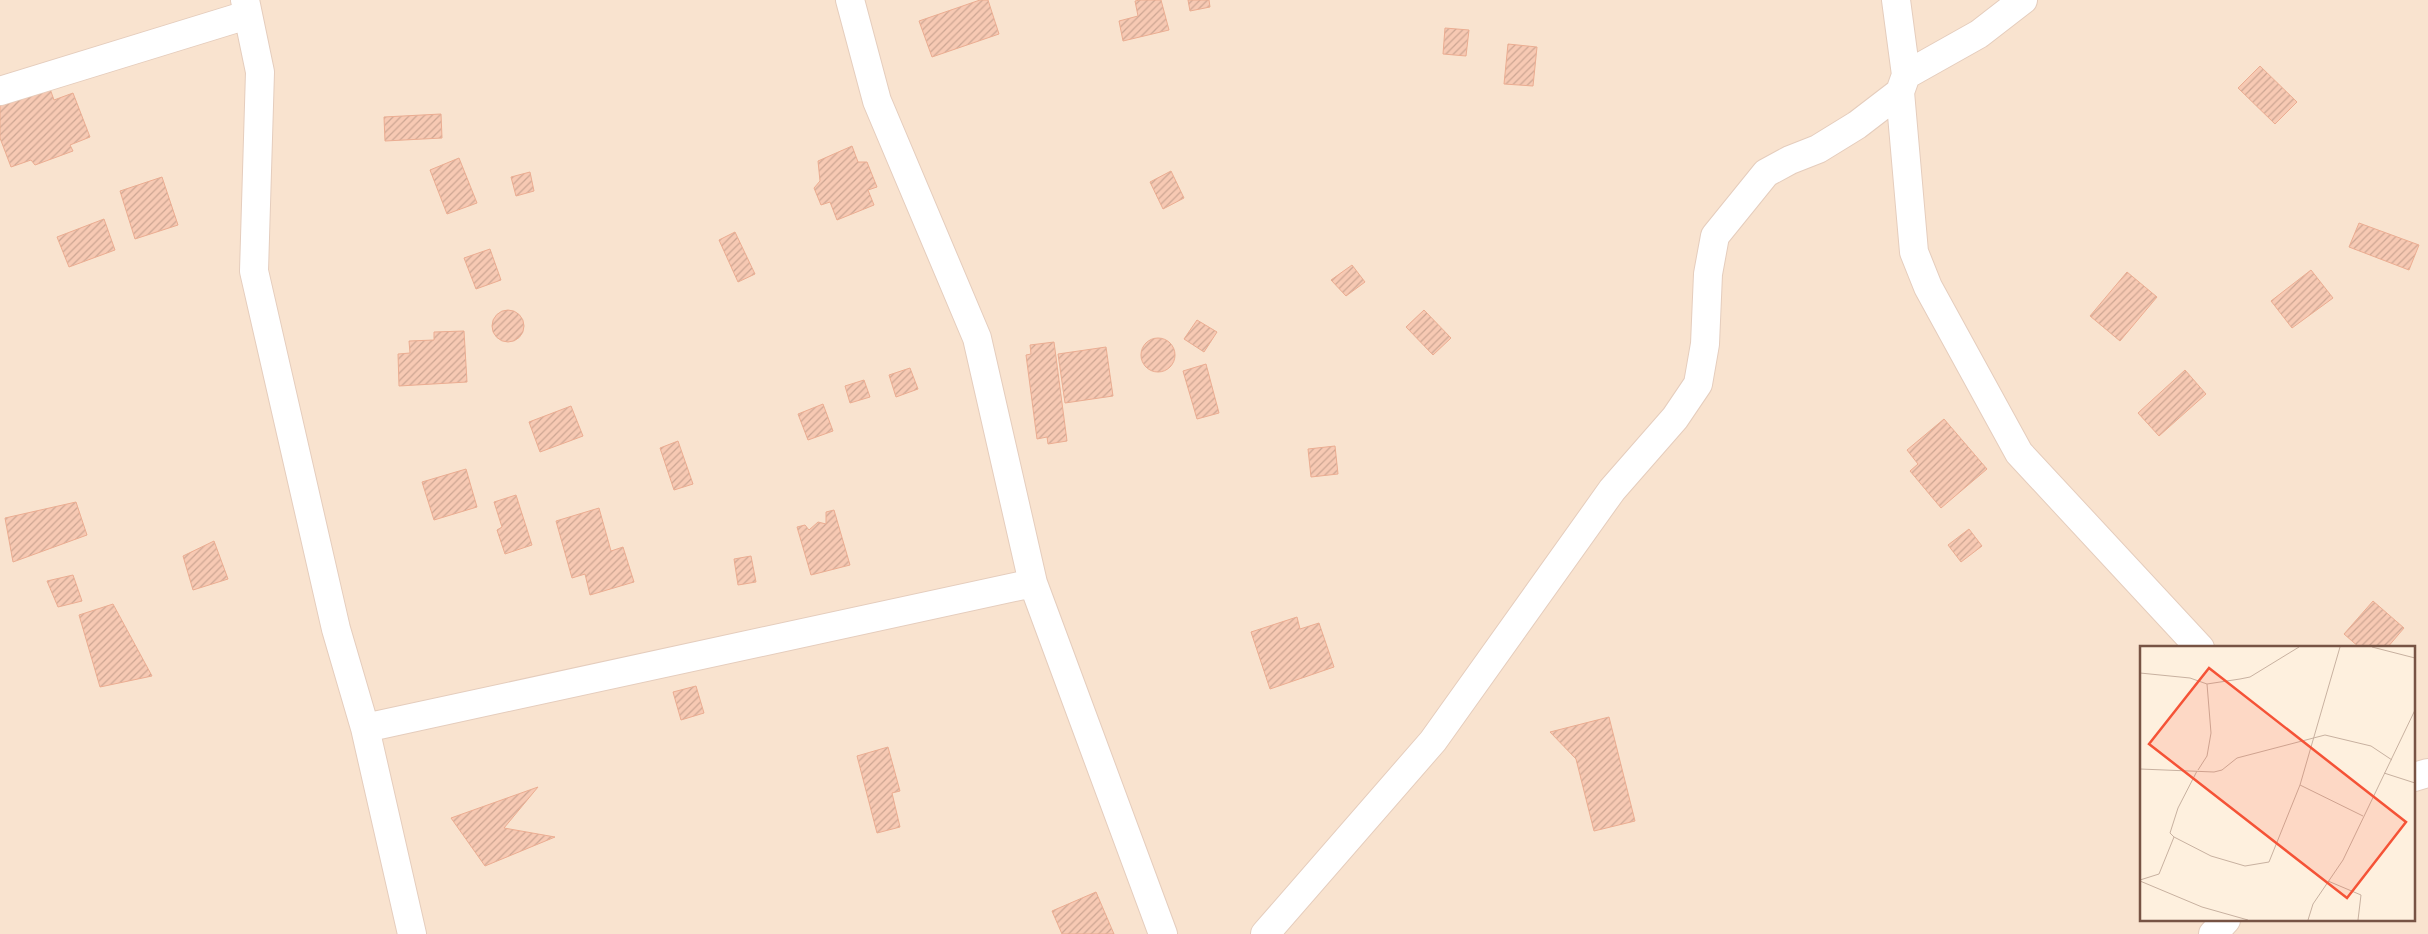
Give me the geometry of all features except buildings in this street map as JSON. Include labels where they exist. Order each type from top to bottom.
[{"type":"street","points":[[850,0],[877,101],[977,338],[1033,583],[1164,934]]},
{"type":"street","points":[[1896,0],[1914,252],[1928,287],[2019,453],[2198,646]]},
{"type":"street","points":[[1265,934],[1433,741],[1612,490],[1676,418],[1698,384],[1705,344],[1708,274],[1715,236],[1766,173],[1825,144],[1856,125],[1903,84],[1978,34],[2023,0]]},
{"type":"street","points":[[0,91],[246,8],[260,72],[254,271],[336,629],[365,728],[412,934]]},
{"type":"street","points":[[365,728],[1033,583]]},
{"type":"street","points":[[2213,934],[2224,922]]},
{"type":"shaded area","points":[[0,0],[2428,0],[2428,934],[0,934]]}]
